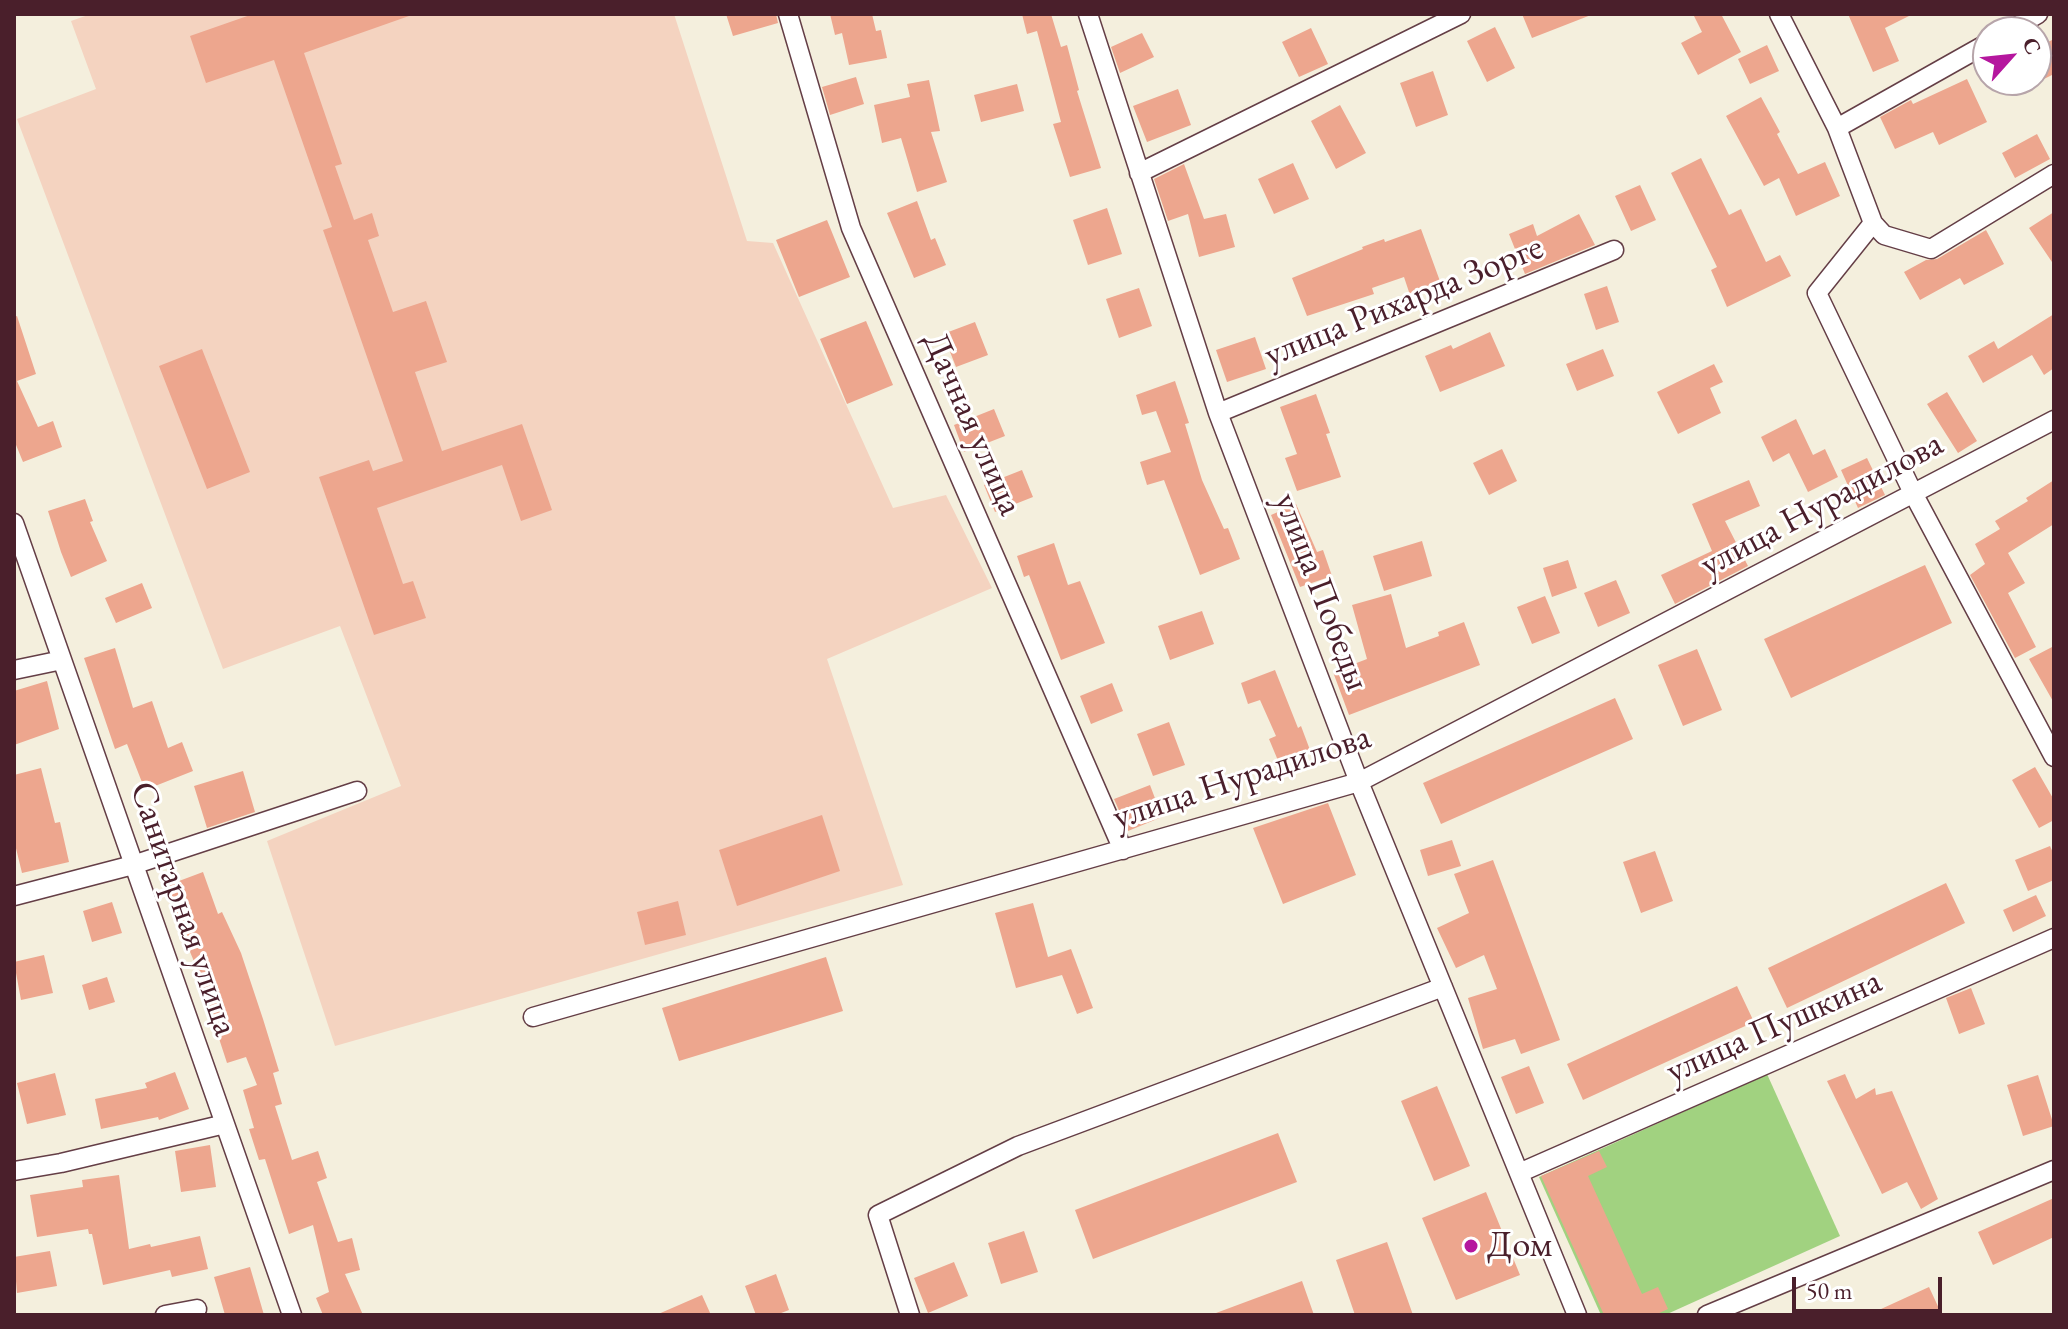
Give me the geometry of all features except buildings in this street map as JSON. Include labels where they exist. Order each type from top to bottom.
[{"type":"street","name":"Дачная улица","points":[[788,14],[851,228],[1123,850]]},
{"type":"street","name":"улица Победы","points":[[1088,14],[1218,413],[1359,782],[1577,1315]]},
{"type":"street","points":[[1139,173],[1461,14]]},
{"type":"street","points":[[1779,14],[1837,128],[1873,223],[1884,235],[1931,249],[2054,174]]},
{"type":"street","points":[[1837,128],[1972,52]]},
{"type":"street","points":[[1873,223],[1817,293],[1913,493],[2054,757]]},
{"type":"street","name":"улица Рихарда Зорге","points":[[1218,413],[1614,250]]},
{"type":"street","name":"улица Нурадилова","points":[[533,1017],[1359,782],[2054,420]]},
{"type":"street","name":"Санитарная улица","points":[[14,523],[292,1315]]},
{"type":"street","points":[[14,670],[62,660]]},
{"type":"street","points":[[2037,728],[2054,719]]},
{"type":"street","points":[[14,896],[133,865],[357,791]]},
{"type":"street","name":"улица Пушкина","points":[[1519,1173],[2054,938]]},
{"type":"street","points":[[910,1315],[878,1215],[1018,1146],[1443,987]]},
{"type":"street","points":[[14,1171],[61,1163],[225,1124]]},
{"type":"street","points":[[1707,1315],[2054,1170]]},
{"type":"street","points":[[165,1315],[197,1309]]},
{"type":"shaded area","points":[[91,14],[674,14],[747,241],[773,243],[893,508],[946,495],[992,588],[827,659],[903,885],[335,1046],[267,841],[401,786],[340,626],[223,669],[17,119],[96,89],[71,21]]},
{"type":"green space","points":[[1767,1074],[1840,1236],[1665,1315],[1601,1315],[1539,1177]]},
{"type":"place","name":"Дом","points":[[1471,1246]]}]
